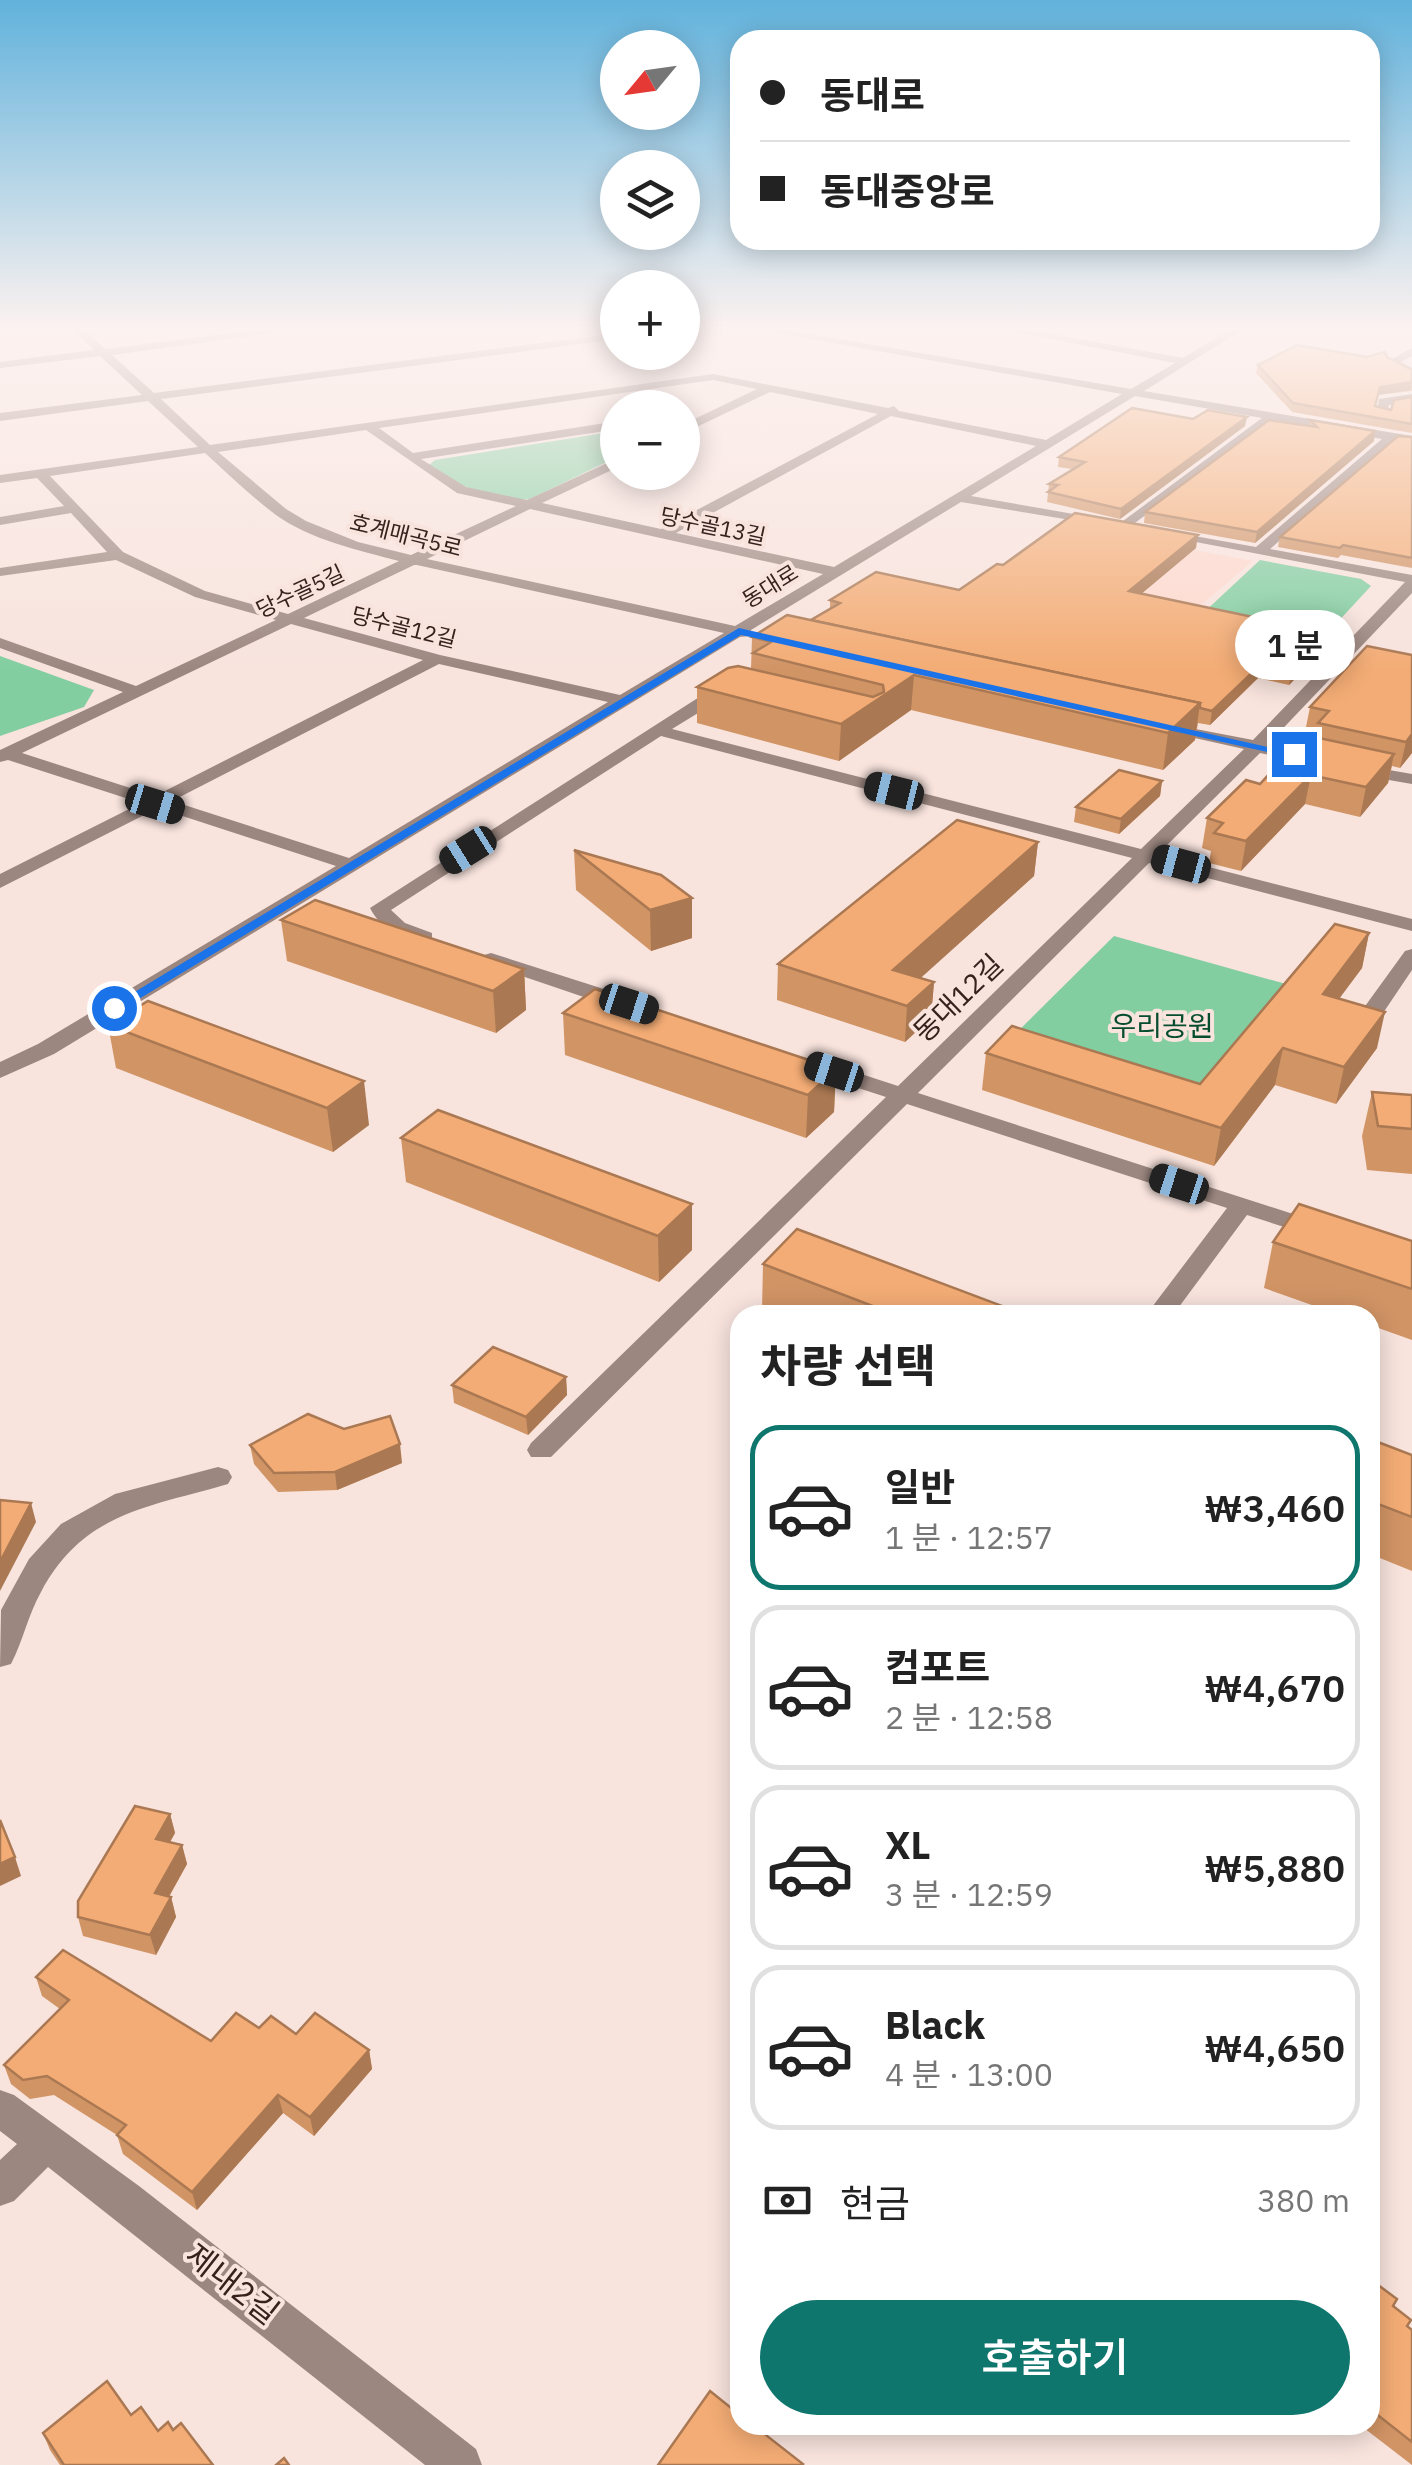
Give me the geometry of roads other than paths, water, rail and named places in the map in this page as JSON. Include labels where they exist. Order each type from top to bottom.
[{"type":"street","name":"호계매곡5로","points":[[198,440],[281,512],[354,545],[758,636]]},
{"type":"street","points":[[0,479],[256,440]]},
{"type":"street","name":"당수골13길","points":[[386,440],[462,490],[836,572]]},
{"type":"street","points":[[410,458],[523,440]]},
{"type":"street","points":[[661,535],[838,440]]},
{"type":"street","points":[[1029,440],[1047,444]]},
{"type":"street","name":"동대로","points":[[0,1071],[46,1049],[1053,440]]},
{"type":"street","points":[[1124,528],[1240,440]]},
{"type":"street","points":[[1258,552],[1388,440]]},
{"type":"street","name":"당수골5길","points":[[5,756],[600,471]]},
{"type":"street","name":"당수골12길","points":[[40,472],[118,555],[200,594],[437,660],[624,701]]},
{"type":"street","points":[[958,498],[1412,582]]},
{"type":"street","points":[[0,520],[73,510]]},
{"type":"street","points":[[0,572],[118,555]]},
{"type":"street","name":"동대12길","points":[[541,1450],[1258,746],[1412,582]]},
{"type":"street","points":[[0,643],[138,692]]},
{"type":"street","points":[[0,882],[437,660]]},
{"type":"street","points":[[649,1011],[395,927],[384,919],[380,908],[710,698],[725,693],[752,695]]},
{"type":"street","points":[[1147,722],[1412,779]]},
{"type":"street","points":[[658,730],[1412,925]]},
{"type":"street","points":[[5,756],[353,865]]},
{"type":"street","points":[[1371,1014],[1412,955]]},
{"type":"street","points":[[776,1053],[1336,1236]]},
{"type":"street","points":[[1167,1305],[1242,1205]]},
{"type":"street","points":[[0,1655],[10,1619],[33,1576],[69,1530],[112,1506],[218,1477]]},
{"type":"street","name":"제내2길","points":[[0,2108],[125,2200],[460,2465]]},
{"type":"street","points":[[0,2187],[46,2142]]},
{"type":"park label","name":"우리공원","points":[[1162,1026]]}]
